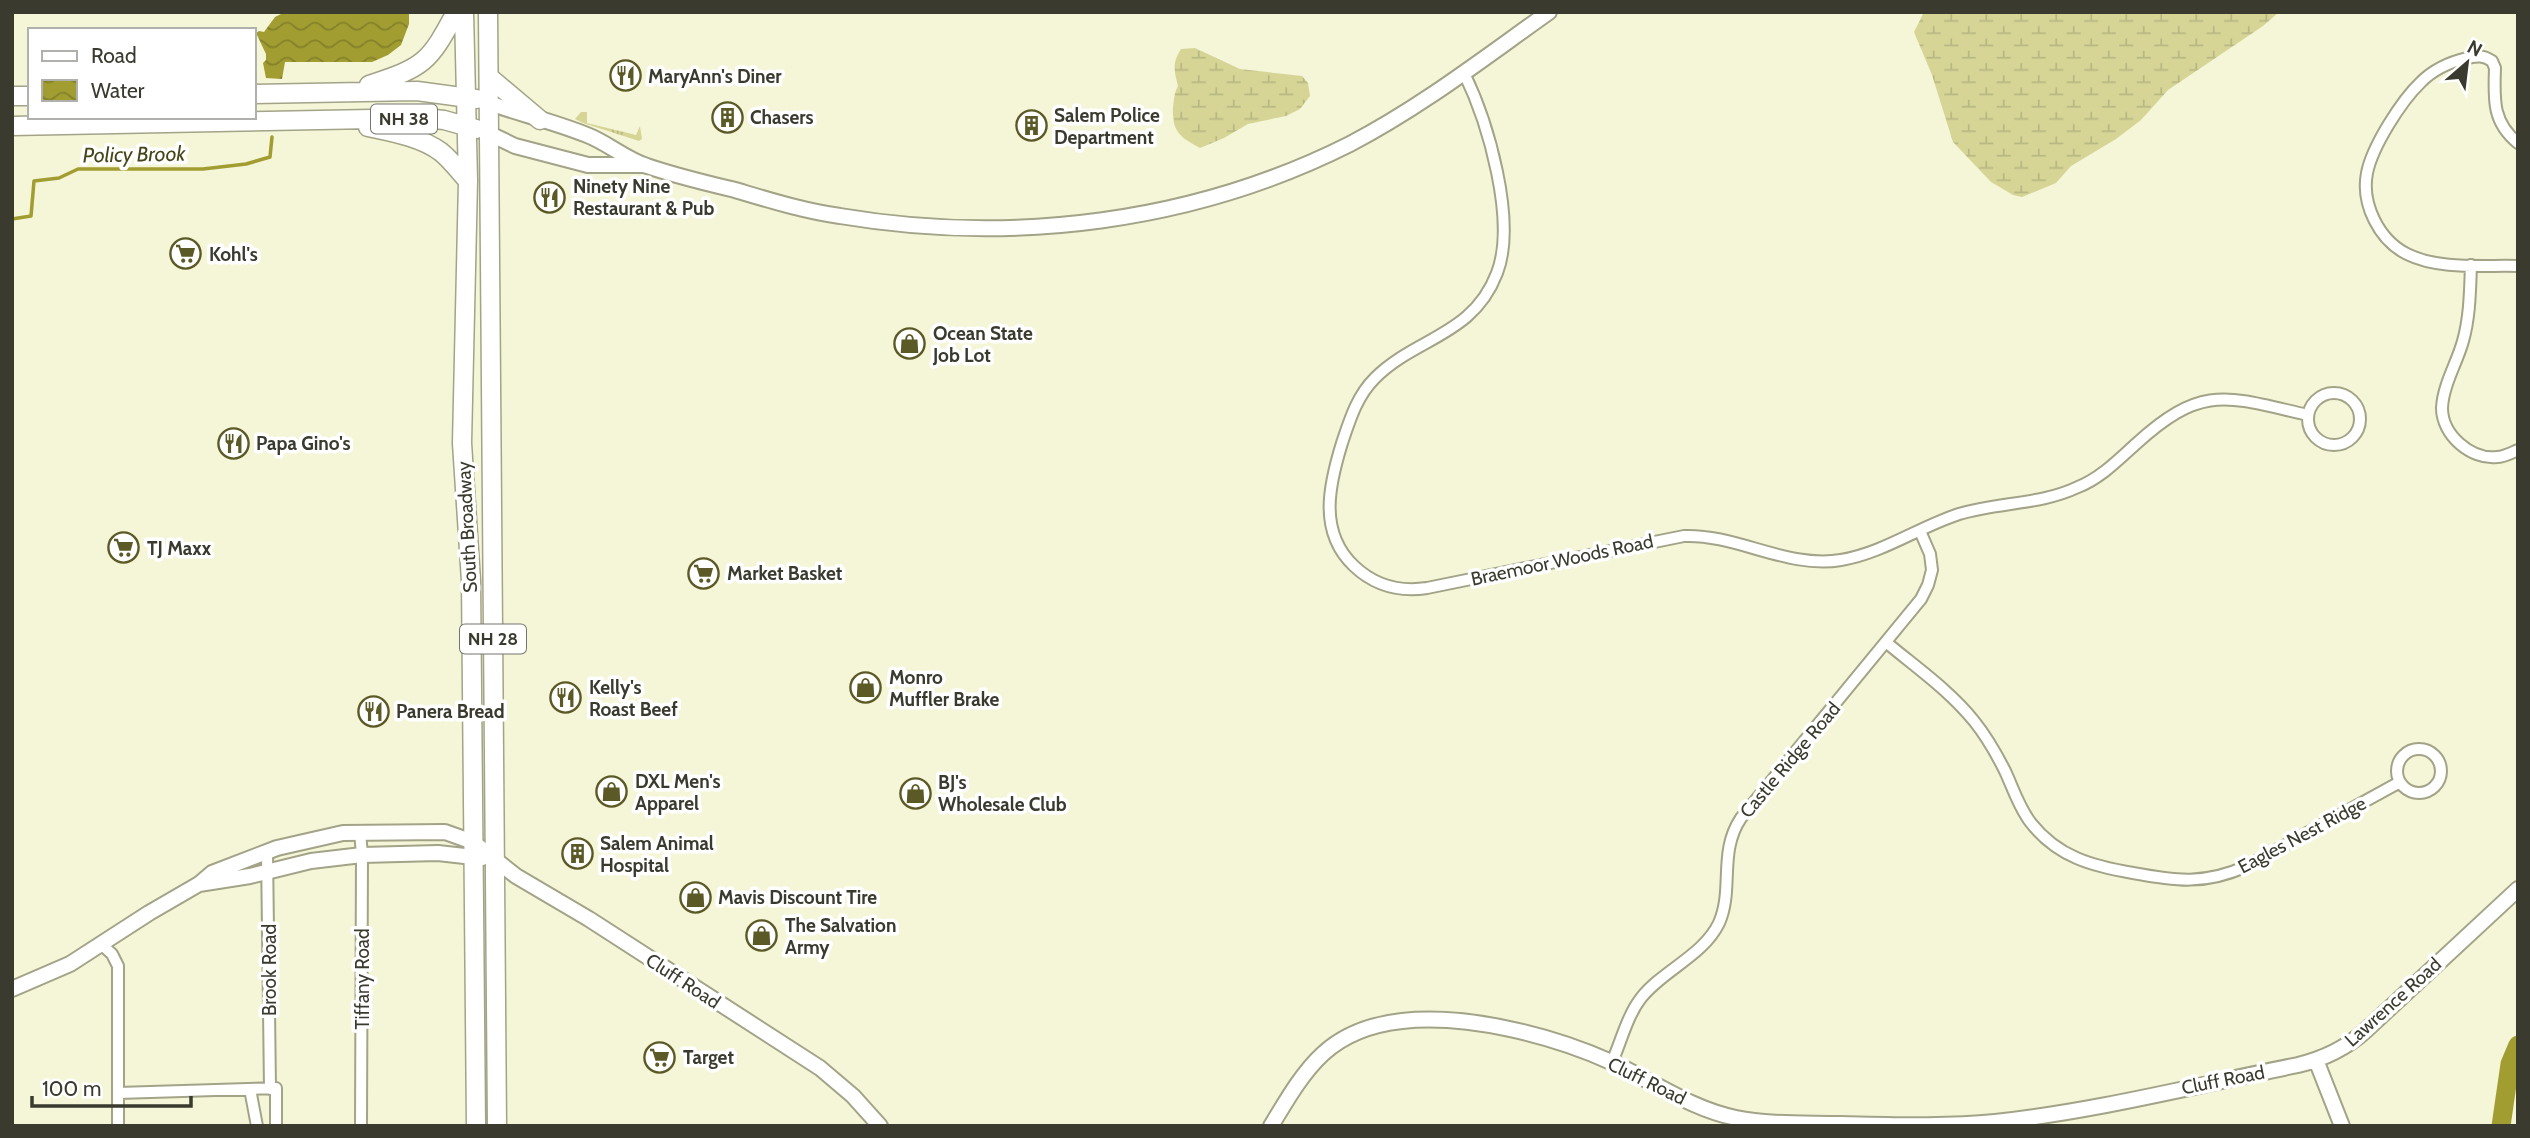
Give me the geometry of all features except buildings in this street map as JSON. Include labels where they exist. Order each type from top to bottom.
[{"type":"main road","points":[[350,92],[393,78],[417,66],[430,55],[456,12]]},
{"type":"main road","name":"South Broadway","points":[[464,12],[468,181],[462,443],[471,581],[476,1126]]},
{"type":"main road","name":"South Broadway","points":[[488,12],[497,1126]]},
{"type":"main road","points":[[489,77],[540,120]]},
{"type":"main road","name":"NH 38","points":[[256,94],[417,91],[467,97]]},
{"type":"main road","points":[[467,97],[489,103]]},
{"type":"main road","name":"NH 38","points":[[12,125],[424,118],[467,126]]},
{"type":"main road","points":[[340,121],[407,136],[433,146],[444,154],[468,181]]},
{"type":"main road","points":[[467,126],[490,134]]},
{"type":"street","points":[[490,134],[515,146],[588,165],[643,166],[826,214],[899,224],[987,229],[1099,221],[1156,212],[1227,193],[1296,168],[1379,128],[1464,73],[1549,12]]},
{"type":"street","points":[[2518,142],[2501,126],[2496,113],[2495,68],[2492,61],[2478,55],[2441,67],[2422,81],[2388,127],[2367,171],[2366,196],[2380,230],[2393,245],[2406,254],[2422,260],[2518,267]]},
{"type":"street","name":"Braemoor Woods Road","points":[[1464,73],[1483,119],[1501,196],[1504,225],[1502,257],[1490,288],[1468,316],[1457,326],[1385,369],[1367,387],[1352,412],[1333,473],[1328,507],[1337,543],[1354,566],[1379,583],[1403,590],[1415,590],[1565,562],[1672,537],[1709,537],[1791,558],[1838,561],[1866,554],[1960,514],[2040,501],[2080,487],[2105,471],[2166,418],[2189,405],[2215,399],[2247,401],[2308,415]]},
{"type":"street","points":[[489,103],[589,135],[643,166]]},
{"type":"street","points":[[2471,265],[2467,326],[2443,397],[2444,422],[2455,440],[2465,449],[2477,454],[2497,457],[2518,450]]},
{"type":"street","points":[[2337,393],[2347,396],[2355,404],[2360,424],[2356,433],[2347,441],[2330,444],[2319,440],[2311,431],[2308,415],[2317,399],[2326,394],[2337,393]]},
{"type":"street","name":"Castle Ridge Road","points":[[1612,1062],[1641,998],[1704,944],[1718,924],[1724,906],[1729,843],[1735,827],[1921,600],[1931,578],[1930,554],[1920,531]]},
{"type":"street","name":"Eagles Nest Ridge","points":[[1887,643],[1949,694],[1974,721],[1996,753],[2020,805],[2038,832],[2063,853],[2099,866],[2183,881],[2224,876],[2400,782]]},
{"type":"street","points":[[2423,749],[2438,758],[2441,776],[2429,790],[2415,792],[2400,782],[2398,764],[2402,756],[2409,751],[2423,749]]},
{"type":"street","points":[[12,989],[70,964],[199,884],[212,873],[300,842],[360,832],[445,832],[473,850]]},
{"type":"street","name":"Tiffany Road","points":[[360,832],[361,1126]]},
{"type":"street","points":[[199,884],[311,861],[362,855],[473,850]]},
{"type":"street","name":"Cluff Road","points":[[473,850],[494,858],[516,876],[589,919],[820,1068],[853,1096],[880,1126]]},
{"type":"street","name":"Brook Road","points":[[267,852],[276,1126]]},
{"type":"street","name":"Lawrence Road","points":[[2316,1060],[2355,1040],[2518,889]]},
{"type":"street","points":[[101,944],[112,954],[118,966],[118,1126]]},
{"type":"street","name":"Cluff Road","points":[[1272,1126],[1300,1079],[1317,1058],[1344,1038],[1378,1025],[1424,1020],[1482,1025],[1553,1042],[1612,1062],[1698,1106],[1737,1118],[1764,1121],[1957,1125],[2038,1116],[2316,1060]]},
{"type":"street","points":[[2316,1060],[2343,1126]]},
{"type":"street","points":[[250,1089],[257,1126]]},
{"type":"street","points":[[118,1093],[273,1089]]},
{"type":"green space","points":[[1924,12],[2279,12],[2263,26],[2168,90],[2141,120],[2116,139],[2071,166],[2056,183],[2022,197],[2013,195],[1991,182],[1953,142],[1932,75],[1914,32]]},
{"type":"green space","points":[[1195,48],[1240,69],[1302,76],[1308,83],[1310,96],[1300,109],[1286,116],[1248,124],[1200,148],[1179,133],[1173,116],[1174,97],[1178,86],[1176,58],[1181,49]]},
{"type":"green space","points":[[581,112],[587,112],[587,123],[636,135],[640,126],[642,139],[639,141],[583,123],[575,119]]},
{"type":"water","points":[[285,12],[409,12],[409,24],[401,45],[372,62],[285,62],[282,79],[266,78],[263,63],[266,54],[256,33],[264,32],[275,17]]},
{"type":"waterway","name":"Policy Brook","points":[[12,219],[31,216],[34,181],[59,178],[78,169],[203,169],[246,164],[270,157],[272,137]]},
{"type":"waterway","points":[[2501,1126],[2510,1064],[2518,1045]]},
{"type":"place","name":"MaryAnn's Diner","points":[[625,76]]},
{"type":"place","name":"Chasers","points":[[727,117]]},
{"type":"place","name":"Salem Police Department","points":[[1031,126]]},
{"type":"place","name":"Ninety Nine Restaurant & Pub","points":[[550,197]]},
{"type":"place","name":"Kohl's","points":[[186,254]]},
{"type":"place","name":"Ocean State Job Lot","points":[[910,344]]},
{"type":"place","name":"Papa Gino's","points":[[233,443]]},
{"type":"place","name":"TJ Maxx","points":[[124,548]]},
{"type":"place","name":"Market Basket","points":[[704,573]]},
{"type":"place","name":"Monro Muffler Brake","points":[[866,688]]},
{"type":"place","name":"Kelly's Roast Beef","points":[[566,698]]},
{"type":"place","name":"Panera Bread","points":[[373,711]]},
{"type":"place","name":"DXL Men's Apparel","points":[[612,792]]},
{"type":"place","name":"BJ's Wholesale Club","points":[[915,793]]},
{"type":"place","name":"Salem Animal Hospital","points":[[577,854]]},
{"type":"place","name":"Mavis Discount Tire","points":[[695,897]]},
{"type":"place","name":"The Salvation Army","points":[[762,936]]},
{"type":"place","name":"Target","points":[[660,1057]]}]
